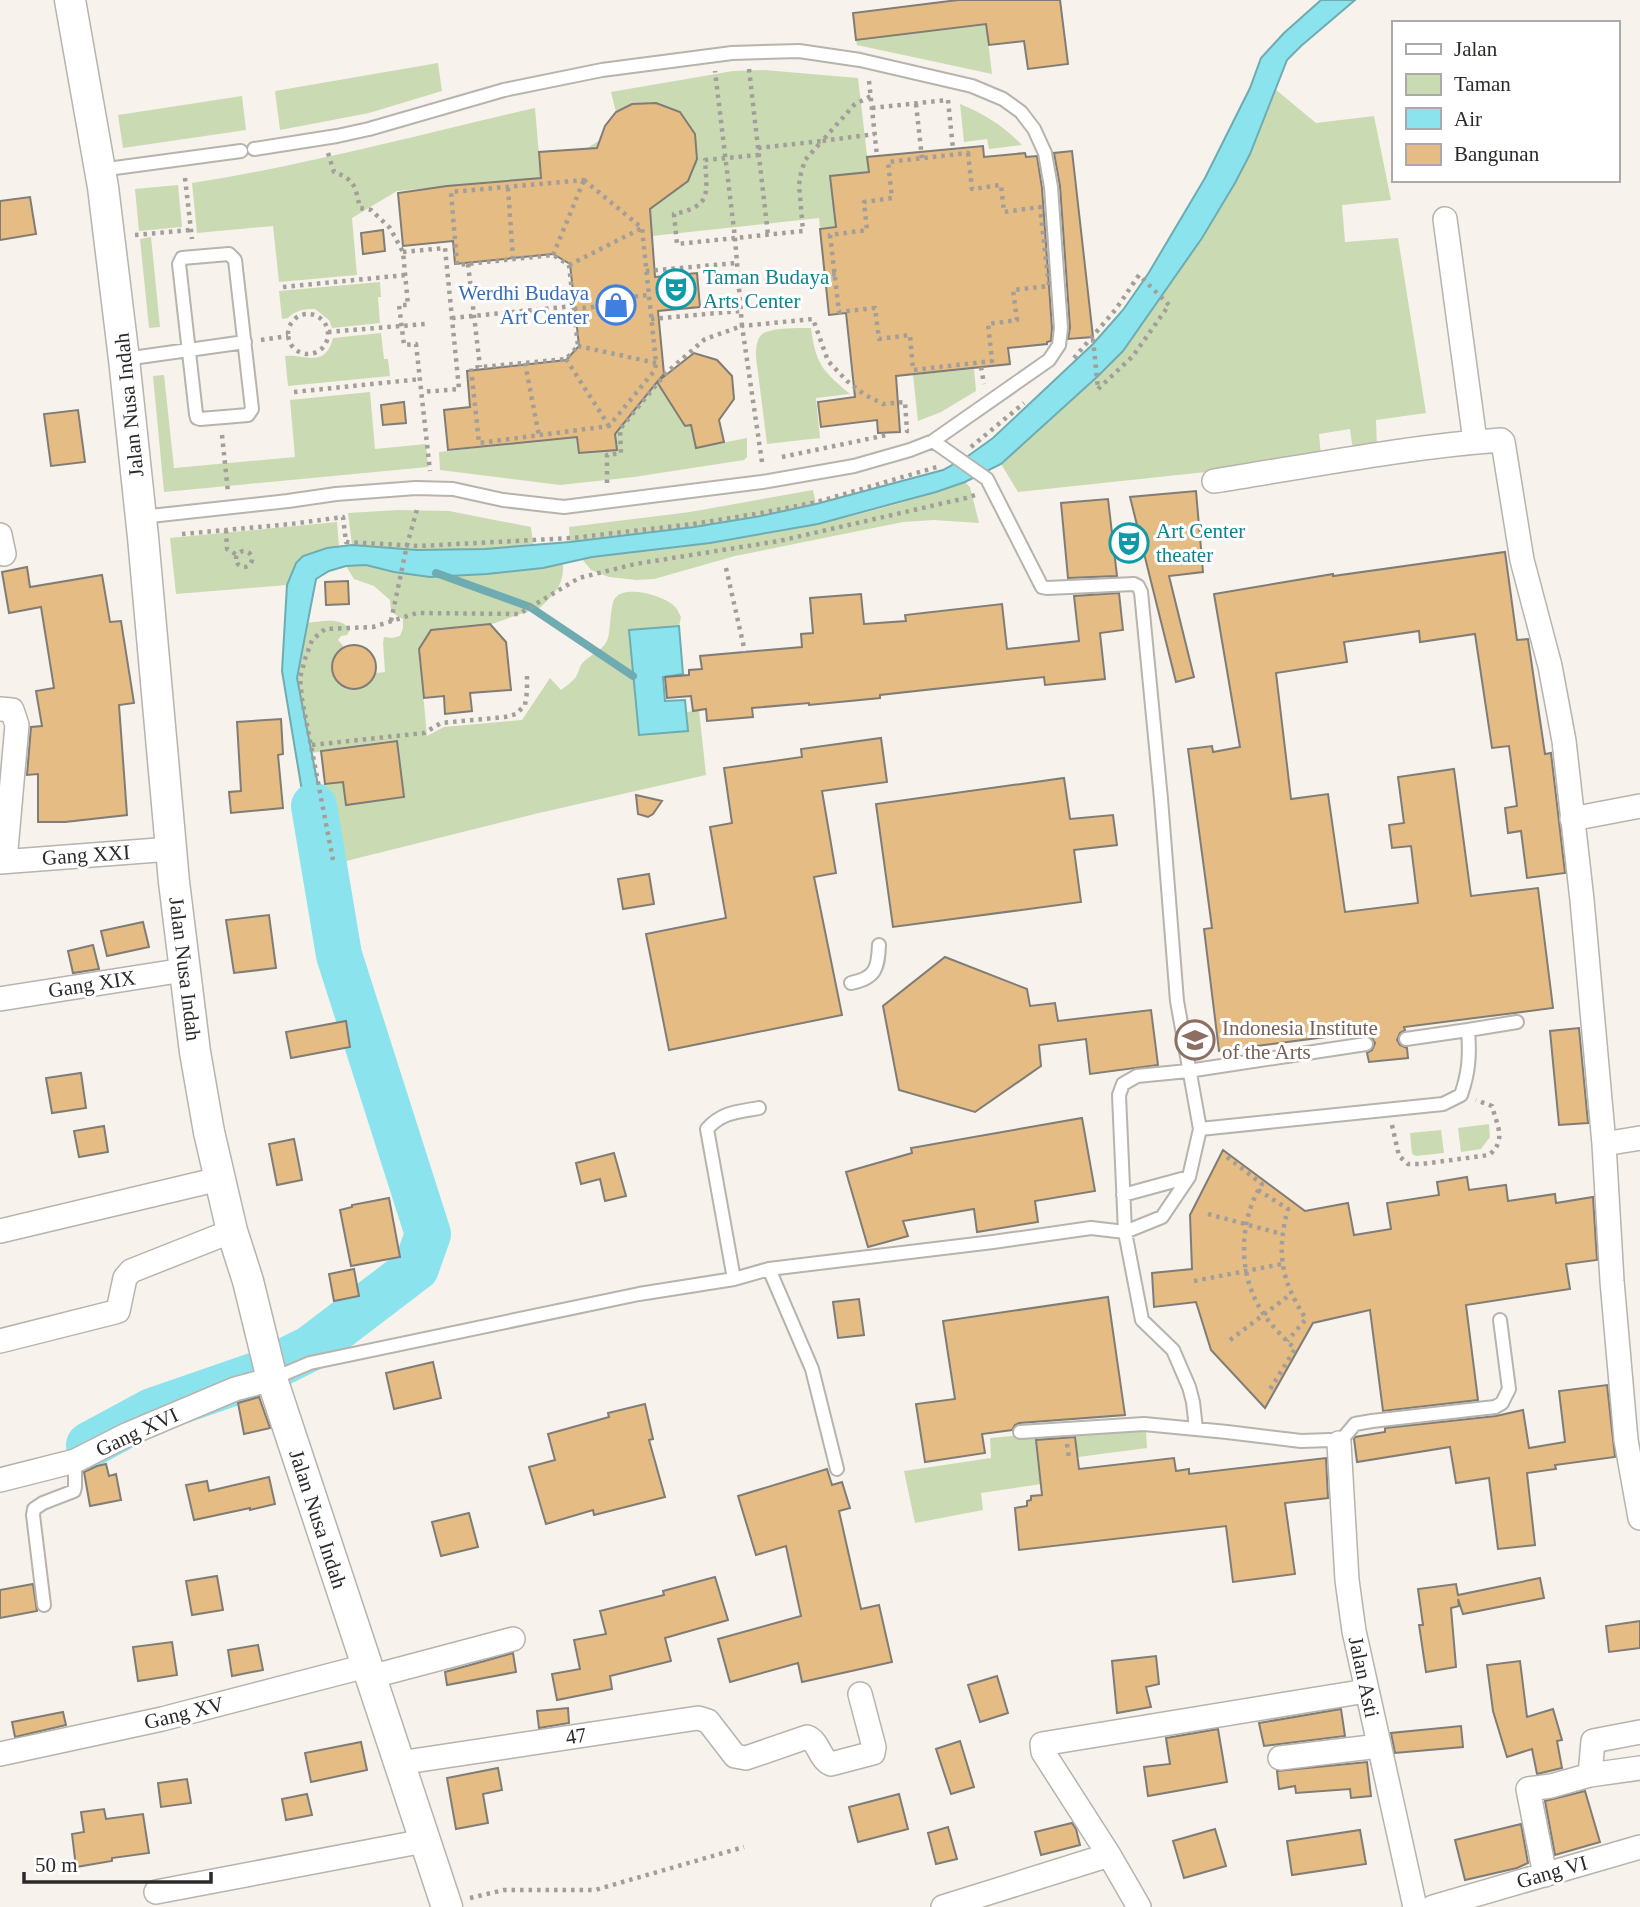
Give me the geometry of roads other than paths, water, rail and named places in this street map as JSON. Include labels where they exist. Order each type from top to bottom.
[{"type":"street","name":"Jalan Nusa Indah","points":[[70,0],[100,170],[124,359],[184,970],[209,1132],[269,1369],[446,1905]]},
{"type":"street","points":[[1445,219],[1475,442]]},
{"type":"street","points":[[1214,481],[1475,442],[1503,442],[1522,560],[1550,666],[1563,741],[1582,900],[1604,1144],[1612,1281],[1630,1377],[1626,1440],[1640,1518]]},
{"type":"street","points":[[0,709],[12,710],[17,725],[4,810],[3,862]]},
{"type":"street","points":[[1572,819],[1640,806]]},
{"type":"street","name":"Gang XXI","points":[[3,862],[171,849]]},
{"type":"street","name":"Gang XIX","points":[[0,999],[184,970]]},
{"type":"street","points":[[1604,1144],[1640,1138]]},
{"type":"street","points":[[0,1231],[219,1179]]},
{"type":"street","points":[[0,1341],[118,1311],[125,1278],[131,1271],[232,1231]]},
{"type":"street","name":"Gang XVI","points":[[0,1480],[75,1461],[125,1435],[242,1387],[269,1369]]},
{"type":"street","name":"Jalan Asti","points":[[1339,1443],[1347,1580],[1354,1631],[1415,1907]]},
{"type":"street","name":"Gang XV","points":[[0,1754],[513,1639]]},
{"type":"street","points":[[1139,1907],[1109,1854],[1042,1752],[1042,1744],[1366,1691]]},
{"type":"street","name":"47","points":[[399,1763],[698,1718],[708,1721],[735,1756],[746,1758],[807,1737],[812,1739],[828,1764],[873,1753],[860,1693]]},
{"type":"street","points":[[1590,1774],[1593,1741],[1640,1732]]},
{"type":"street","points":[[1280,1758],[1378,1746]]},
{"type":"street","points":[[1545,1875],[1528,1789],[1551,1786],[1590,1774],[1640,1768]]},
{"type":"street","points":[[156,1892],[424,1841]]},
{"type":"street","name":"Gang VI","points":[[1433,1907],[1635,1848]]},
{"type":"street","points":[[943,1907],[1109,1854]]},
{"type":"lane","points":[[100,170],[337,136],[504,90],[602,70],[732,53],[799,51],[860,60],[972,86],[1003,99],[1021,111],[1034,130],[1045,153],[1051,187],[1060,302],[1059,345],[1049,360],[933,441],[911,450],[853,466],[762,482],[564,507],[453,489],[424,488],[336,494],[141,517]]},
{"type":"lane","points":[[229,254],[233,256],[244,342],[252,409],[248,415],[197,418],[179,264],[182,258],[229,254]]},
{"type":"lane","points":[[124,359],[244,342]]},
{"type":"lane","points":[[269,1369],[310,1363],[639,1294],[734,1279],[769,1269],[1091,1228],[1125,1232],[1161,1217],[1189,1177],[1200,1129],[1177,1001],[1141,592],[1134,584],[1042,587],[990,483],[933,441]]},
{"type":"lane","points":[[851,983],[867,978],[873,972],[878,962],[878,945]]},
{"type":"lane","points":[[1406,1039],[1517,1022]]},
{"type":"lane","points":[[1200,1129],[1443,1104],[1461,1095],[1468,1074],[1468,1030]]},
{"type":"lane","points":[[1196,1429],[1191,1394],[1173,1350],[1142,1320],[1125,1232],[1119,1095],[1123,1084],[1137,1076],[1188,1071],[1366,1044]]},
{"type":"lane","points":[[734,1279],[707,1129],[725,1115],[759,1108]]},
{"type":"lane","points":[[1123,1195],[1189,1177]]},
{"type":"lane","points":[[769,1269],[812,1369],[837,1469]]},
{"type":"lane","points":[[1020,1432],[1144,1424],[1301,1441],[1330,1440],[1339,1443],[1355,1424],[1502,1403],[1509,1389],[1500,1320]]},
{"type":"lane","points":[[44,1605],[34,1509],[74,1490],[75,1461]]},
{"type":"water","points":[[1321,0],[1355,0],[1287,60],[1250,154],[1202,238],[1123,351],[1001,464],[965,482],[936,492],[818,524],[710,543],[592,557],[543,568],[487,574],[430,577],[366,565],[346,566],[329,571],[316,579],[297,678],[330,865],[317,867],[282,671],[287,585],[296,563],[303,556],[327,548],[352,545],[417,550],[485,549],[694,527],[816,504],[943,470],[993,438],[1093,344],[1123,310],[1148,274],[1205,178],[1250,88],[1261,58]]},
{"type":"water","points":[[679,626],[683,674],[663,677],[665,701],[685,700],[688,731],[639,735],[629,630]]},
{"type":"waterway","points":[[436,573],[530,607],[633,676]]},
{"type":"waterway","points":[[89,1445],[152,1411],[259,1374],[311,1348],[416,1268],[428,1234],[339,955],[314,806]]},
{"type":"place","name":"Taman Budaya Arts Center","points":[[676,289]]},
{"type":"place","name":"Werdhi Budaya Art Center","points":[[616,305]]},
{"type":"place","name":"Art Center theater","points":[[1129,543]]},
{"type":"place","name":"Indonesia Institute of the Arts","points":[[1195,1040]]}]
